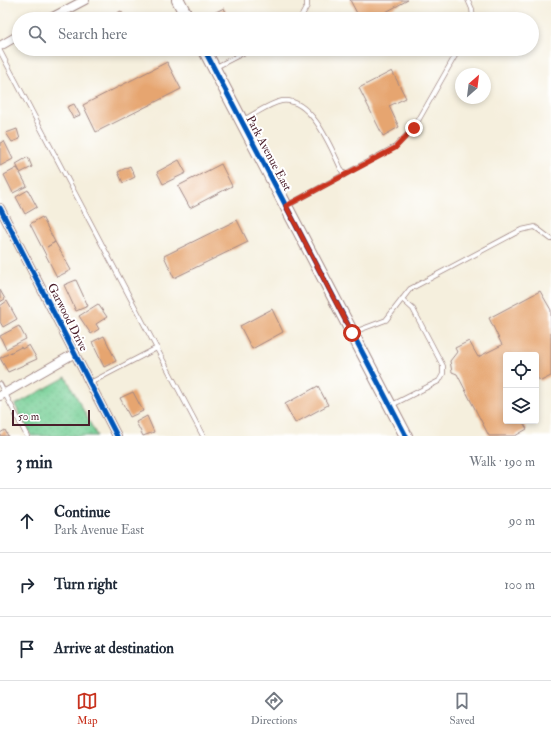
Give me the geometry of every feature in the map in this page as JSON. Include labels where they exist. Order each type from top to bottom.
[{"type":"street","points":[[62,12],[85,0]]},
{"type":"street","points":[[178,0],[184,12]]},
{"type":"street","points":[[0,46],[12,39]]},
{"type":"street","name":"Park Avenue East","points":[[208,56],[406,436]]},
{"type":"street","name":"Garwood Drive","points":[[0,208],[3,219],[75,353],[117,436]]},
{"type":"street","points":[[3,395],[75,353]]},
{"type":"lane","points":[[304,12],[307,6],[307,0]]},
{"type":"lane","points":[[468,0],[472,12]]},
{"type":"lane","points":[[0,51],[203,436]]},
{"type":"lane","points":[[214,69],[238,56]]},
{"type":"lane","points":[[286,206],[395,148],[414,128],[455,56]]},
{"type":"lane","points":[[241,121],[280,102],[287,101],[300,105],[312,114],[344,175]]},
{"type":"lane","points":[[352,333],[386,320],[410,289],[521,230],[535,227],[551,239]]},
{"type":"lane","points":[[390,406],[439,381],[443,366],[413,308],[402,299]]},
{"type":"lane","points":[[90,383],[157,348]]},
{"type":"lane","points":[[0,384],[3,395],[27,436]]},
{"type":"green space","points":[[66,377],[97,436],[31,436],[15,405]]},
{"type":"building","points":[[350,0],[408,0],[386,12],[356,12]]},
{"type":"building","points":[[224,8],[226,12],[216,12]]},
{"type":"building","points":[[167,62],[181,89],[96,132],[83,105]]},
{"type":"building","points":[[392,71],[406,98],[389,106],[399,127],[383,136],[359,88]]},
{"type":"building","points":[[74,104],[80,115],[73,118],[67,107]]},
{"type":"building","points":[[17,129],[20,139],[12,142],[6,133]]},
{"type":"building","points":[[4,141],[13,159],[0,166],[0,143]]},
{"type":"building","points":[[28,157],[32,167],[20,173],[27,186],[13,193],[4,175],[17,168],[20,172],[16,164]]},
{"type":"building","points":[[179,160],[186,173],[163,184],[157,172]]},
{"type":"building","points":[[221,164],[232,186],[190,208],[178,186]]},
{"type":"building","points":[[130,166],[135,177],[123,183],[118,172]]},
{"type":"building","points":[[28,190],[37,207],[25,214],[16,197]]},
{"type":"building","points":[[42,217],[71,270],[57,277],[30,224]]},
{"type":"building","points":[[237,220],[248,242],[174,278],[164,256]]},
{"type":"building","points":[[76,280],[88,306],[76,311],[64,285]]},
{"type":"building","points":[[0,290],[5,299],[0,302]]},
{"type":"building","points":[[540,291],[551,310],[551,376],[541,381],[539,379],[539,352],[503,352],[503,424],[524,424],[527,429],[515,436],[489,436],[457,374],[452,372],[450,361],[457,352],[455,348],[469,341],[478,357],[502,345],[489,318]]},
{"type":"building","points":[[7,301],[17,319],[3,327],[0,322],[0,306]]},
{"type":"building","points":[[98,304],[107,317],[96,324],[99,329],[91,334],[79,316]]},
{"type":"building","points":[[272,309],[283,332],[252,349],[240,326]]},
{"type":"building","points":[[19,326],[26,339],[6,349],[0,336]]},
{"type":"building","points":[[104,336],[116,361],[104,367],[92,342]]},
{"type":"building","points":[[29,345],[37,359],[8,372],[0,358],[21,347],[22,349]]},
{"type":"building","points":[[318,386],[328,405],[295,423],[285,404]]},
{"type":"building","points":[[133,392],[143,411],[130,417],[120,398]]},
{"type":"building","points":[[147,416],[154,432],[143,436],[136,422]]},
{"type":"building","points":[[5,430],[8,436],[0,436],[0,433]]},
{"type":"cycle path","points":[[208,56],[406,436]]},
{"type":"cycle path","points":[[0,208],[117,436]]},
{"type":"route","points":[[352,333],[286,206],[395,148],[414,128]]}]
